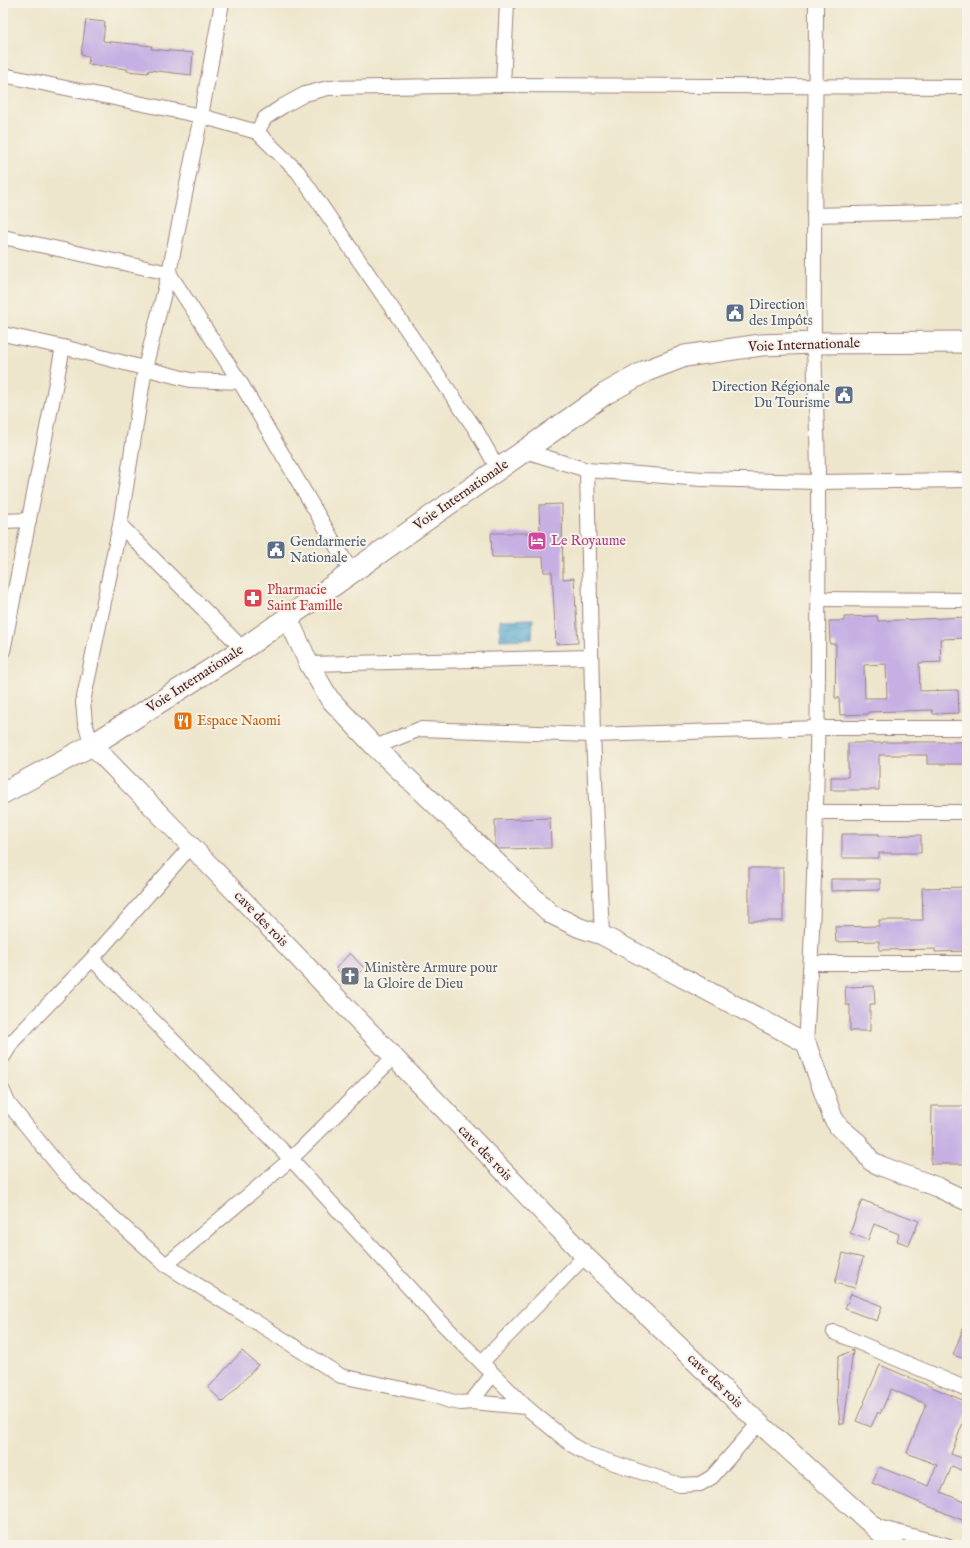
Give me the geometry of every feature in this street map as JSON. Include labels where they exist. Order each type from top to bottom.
[{"type":"main road","name":"Voie Internationale","points":[[3,793],[92,745],[243,648],[288,618],[498,468],[525,451],[605,394],[646,371],[685,356],[761,345],[814,343],[967,342]]},
{"type":"street","points":[[92,745],[85,723],[83,702],[120,525],[146,368],[169,273],[222,3]]},
{"type":"street","points":[[503,85],[507,3]]},
{"type":"street","points":[[816,3],[814,343],[818,482],[818,728],[817,812],[811,964],[806,1043],[833,1118],[839,1127],[858,1144],[871,1161],[937,1187],[967,1201]]},
{"type":"street","points":[[3,75],[201,116],[257,132],[298,172],[476,430],[498,468]]},
{"type":"street","points":[[257,132],[265,118],[283,106],[305,94],[328,88],[503,85],[967,87]]},
{"type":"street","points":[[814,215],[967,211]]},
{"type":"street","points":[[3,237],[169,273],[240,382],[352,573]]},
{"type":"street","points":[[3,334],[63,347],[190,380],[240,382]]},
{"type":"street","points":[[3,651],[63,347]]},
{"type":"street","points":[[525,451],[587,470],[702,480],[818,482],[967,480]]},
{"type":"street","points":[[587,470],[593,735],[602,935]]},
{"type":"street","points":[[3,521],[29,520]]},
{"type":"street","points":[[120,525],[243,648]]},
{"type":"street","points":[[818,599],[967,600]]},
{"type":"street","points":[[288,618],[309,664],[329,698],[375,747],[551,914],[580,928],[602,935],[806,1043]]},
{"type":"street","points":[[309,664],[591,657]]},
{"type":"street","points":[[375,747],[420,729],[593,735],[818,728],[967,728]]},
{"type":"street","name":"cave des rois","points":[[92,745],[191,846],[584,1256],[759,1423],[894,1545]]},
{"type":"street","points":[[817,812],[967,812]]},
{"type":"street","points":[[3,1057],[13,1042],[92,959],[191,846]]},
{"type":"street","points":[[92,959],[291,1159],[435,1316],[526,1407],[572,1445],[587,1454],[680,1484],[700,1484],[712,1477],[759,1423]]},
{"type":"street","points":[[811,964],[967,964]]},
{"type":"street","points":[[166,1265],[291,1159],[394,1058]]},
{"type":"street","points":[[3,1091],[8,1103],[67,1176],[166,1265],[340,1376],[427,1394],[461,1403],[471,1402],[526,1407]]},
{"type":"street","points":[[482,1362],[584,1256]]},
{"type":"street","points":[[834,1332],[967,1389]]},
{"type":"street","points":[[471,1402],[493,1374]]},
{"type":"street","points":[[873,1526],[946,1545]]},
{"type":"water","points":[[533,619],[532,639],[500,640],[500,620]]},
{"type":"building","points":[[86,20],[105,22],[103,41],[152,46],[151,49],[193,53],[191,75],[149,70],[148,73],[127,71],[127,69],[88,64],[89,56],[81,55]]},
{"type":"building","points":[[562,504],[563,579],[574,578],[578,643],[556,644],[552,572],[544,572],[543,557],[492,557],[491,533],[540,533],[539,505]]},
{"type":"building","points":[[877,616],[878,621],[967,617],[967,638],[940,639],[941,662],[919,663],[920,691],[958,690],[959,713],[933,714],[932,710],[868,712],[868,714],[840,715],[839,698],[835,698],[836,644],[830,644],[829,621],[844,621],[844,617]],"holes":[[[886,664],[887,698],[865,698],[864,665]]]},
{"type":"building","points":[[967,742],[967,764],[927,764],[927,755],[879,755],[879,790],[831,790],[831,777],[848,777],[848,743]]},
{"type":"building","points":[[550,818],[551,848],[498,849],[495,846],[495,820]]},
{"type":"building","points":[[842,834],[879,834],[879,836],[921,835],[921,853],[879,853],[879,858],[842,858]]},
{"type":"building","points":[[749,868],[783,868],[783,921],[749,921]]},
{"type":"building","points":[[831,879],[880,879],[880,890],[831,891]]},
{"type":"building","points":[[967,887],[967,951],[935,952],[935,949],[879,950],[879,941],[836,942],[835,927],[879,926],[879,920],[923,920],[922,888]]},
{"type":"building","name":"Ministère Armure pour la Gloire de Dieu","points":[[350,953],[364,968],[349,984],[336,968]]},
{"type":"building","points":[[874,986],[875,1004],[870,1004],[870,1031],[850,1031],[850,1005],[846,1005],[845,987]]},
{"type":"building","points":[[932,1106],[966,1106],[965,1164],[931,1164]]},
{"type":"building","points":[[862,1200],[919,1221],[909,1245],[897,1241],[899,1234],[874,1224],[868,1240],[850,1233]]},
{"type":"building","points":[[843,1253],[863,1258],[855,1288],[835,1283]]},
{"type":"building","points":[[851,1294],[882,1306],[877,1321],[845,1309]]},
{"type":"building","points":[[967,1321],[967,1360],[953,1355]]},
{"type":"building","points":[[853,1350],[844,1424],[840,1424],[837,1396],[838,1357]]},
{"type":"building","points":[[242,1351],[258,1365],[223,1402],[208,1388]]},
{"type":"building","points":[[880,1365],[967,1402],[967,1412],[951,1454],[967,1460],[967,1473],[952,1466],[941,1492],[967,1503],[967,1522],[872,1483],[879,1467],[928,1486],[937,1465],[907,1453],[926,1404],[891,1389],[880,1414],[878,1412],[871,1427],[856,1421]]},
{"type":"place","name":"Direction des Impôts","points":[[735,313]]},
{"type":"place","name":"Direction Régionale Du Tourisme","points":[[844,395]]},
{"type":"place","name":"Le Royaume","points":[[537,541]]},
{"type":"place","name":"Gendarmerie Nationale","points":[[276,550]]},
{"type":"place","name":"Pharmacie Saint Famille","points":[[253,598]]},
{"type":"place","name":"Espace Naomi","points":[[183,721]]},
{"type":"place","name":"Ministère Armure pour la Gloire de Dieu","points":[[350,976]]}]
